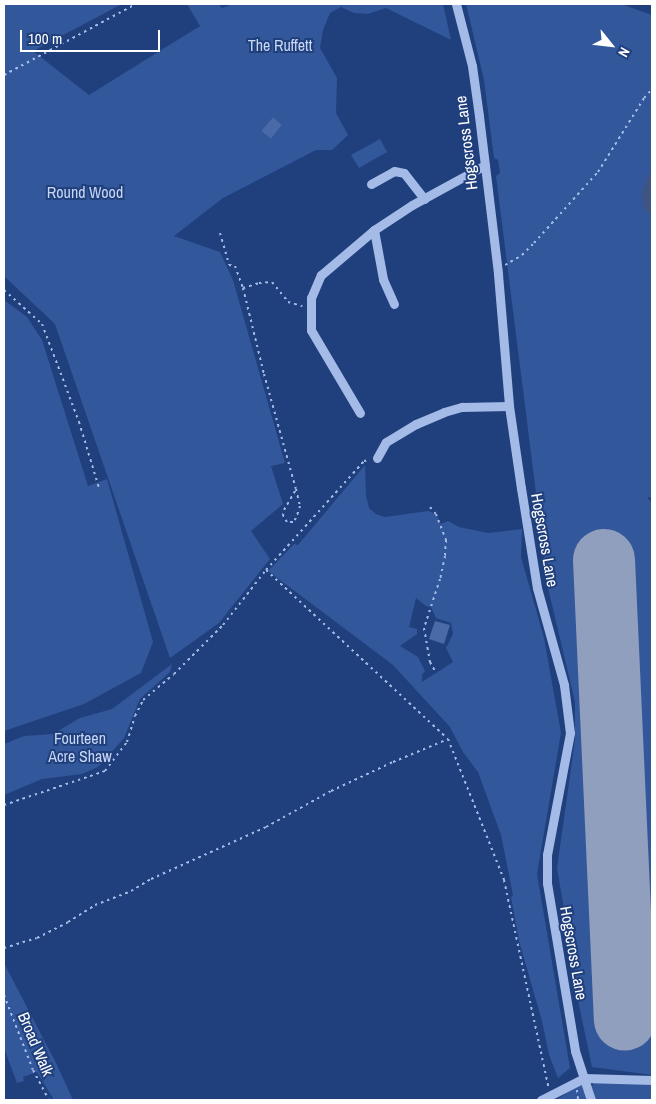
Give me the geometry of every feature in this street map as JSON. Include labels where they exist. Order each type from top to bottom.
[{"type":"street","name":"Hogscross Lane","points":[[456,4],[472,66],[498,274],[509,406],[537,588],[564,685],[570,733],[547,855],[547,884],[575,1051],[591,1100]]},
{"type":"street","points":[[360,414],[311,330],[312,298],[321,275],[374,230],[424,199],[485,166]]},
{"type":"street","points":[[371,184],[394,171],[404,173],[424,199]]},
{"type":"street","points":[[374,230],[383,280],[394,304]]},
{"type":"street","points":[[377,458],[386,442],[416,424],[444,412],[462,407],[509,406]]},
{"type":"street","points":[[541,1100],[584,1078],[652,1080]]},
{"type":"path","points":[[4,75],[136,4]]},
{"type":"path","points":[[498,274],[502,266],[510,264],[534,244],[598,172],[644,98],[652,90]]},
{"type":"path","points":[[220,233],[229,265],[235,266],[243,288],[264,374],[296,489],[300,506],[293,522],[287,522],[283,516],[284,510],[296,489]]},
{"type":"path","points":[[243,288],[259,283],[272,282],[288,302],[298,306],[312,306]]},
{"type":"path","points":[[4,290],[42,324],[79,422],[98,488]]},
{"type":"path","points":[[4,805],[105,772],[127,742],[135,716],[143,700],[174,674],[223,626],[266,570],[364,461],[377,458]]},
{"type":"path","points":[[430,507],[436,514],[446,540],[440,579],[424,628],[430,662],[436,672]]},
{"type":"path","points":[[266,570],[448,739],[504,880],[550,1094]]},
{"type":"path","points":[[4,948],[37,938],[68,922],[94,905],[131,891],[151,878],[266,827],[331,791],[448,739]]},
{"type":"path","name":"Broad Walk","points":[[4,996],[33,1070],[49,1100]]},
{"type":"green space","points":[[4,4],[122,4],[33,51],[89,95],[200,26],[187,4],[218,4],[222,8],[233,4],[443,4],[451,40],[386,8],[368,14],[354,13],[341,7],[330,13],[323,30],[320,48],[337,78],[336,113],[348,135],[332,150],[316,150],[223,198],[174,236],[220,252],[233,280],[285,463],[271,466],[283,504],[251,531],[270,559],[219,623],[170,658],[55,324],[4,276]],"holes":[[[273,117],[282,125],[271,139],[261,131]]]},
{"type":"green space","points":[[466,4],[621,4],[652,15],[652,499],[650,497],[647,498],[652,502],[652,1075],[592,1067],[575,986],[576,978],[557,868],[575,740],[575,702],[548,588],[496,176],[500,173],[498,160],[494,158],[484,80]]},
{"type":"green space","points":[[380,139],[387,152],[359,168],[351,155]]},
{"type":"green space","points":[[4,300],[27,317],[42,340],[88,486],[107,479],[153,642],[141,673],[84,704],[4,731]]},
{"type":"green space","points":[[365,465],[366,496],[369,508],[376,514],[385,517],[428,511],[436,514],[441,524],[448,521],[459,527],[488,533],[522,529],[521,557],[544,638],[561,733],[537,874],[570,1068],[558,1078],[549,1055],[542,1021],[519,941],[511,897],[513,895],[501,835],[478,772],[463,752],[450,727],[393,665],[268,571],[294,544],[298,545]],"holes":[[[416,598],[426,606],[431,607],[436,618],[451,623],[453,634],[446,648],[453,662],[422,682],[422,675],[425,671],[418,657],[400,646],[417,634],[417,629],[409,627]]]},
{"type":"green space","name":"Fourteen Acre Shaw","points":[[172,664],[170,672],[140,699],[124,738],[98,767],[82,774],[42,779],[4,795],[4,744],[24,736],[53,734],[80,718],[112,709]]},
{"type":"green space","points":[[4,963],[73,1100],[54,1100],[37,1072],[23,1077],[24,1081],[17,1083],[4,1048]]},
{"type":"green space","points":[[594,1081],[652,1085],[652,1100],[596,1100],[592,1087]]},
{"type":"green space","points":[[583,1082],[587,1100],[556,1100]]},
{"type":"shaded area","points":[[652,166],[652,217],[643,208],[642,192]]},
{"type":"building","points":[[273,117],[282,125],[271,139],[261,131]]},
{"type":"building","points":[[435,621],[450,625],[444,644],[429,639]]},
{"type":"runway","points":[[604,560],[625,1020]]},
{"type":"park label","name":"The Ruffett","points":[[280,45]]},
{"type":"park label","name":"Round Wood","points":[[85,192]]}]
